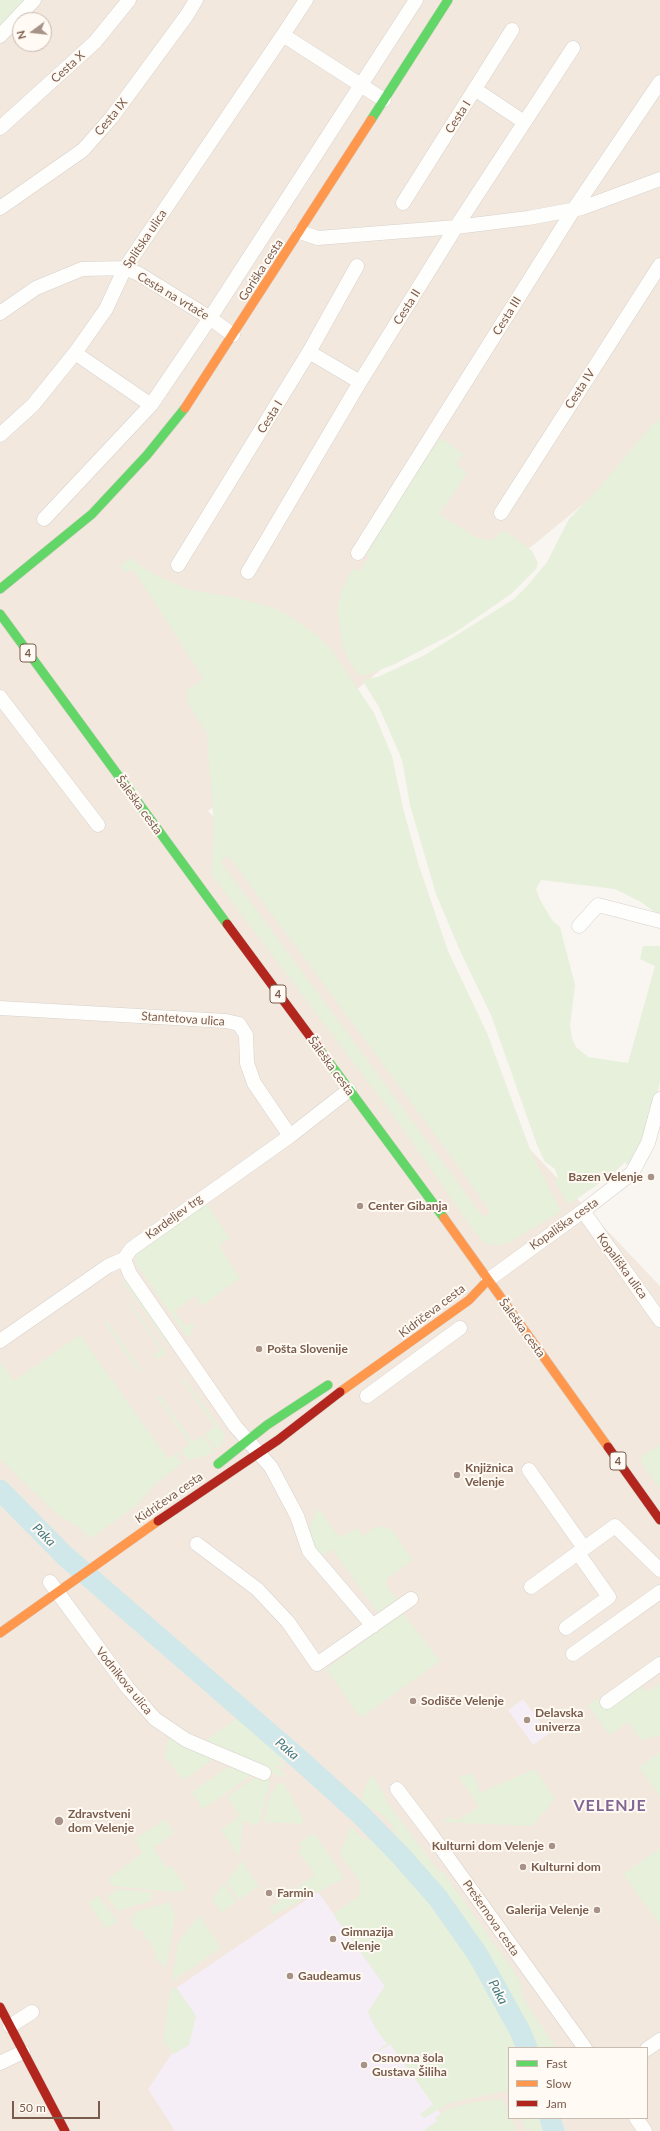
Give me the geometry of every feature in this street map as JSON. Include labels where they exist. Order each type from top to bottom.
[{"type":"main road","name":"Goriška cesta","points":[[0,589],[92,514],[147,455],[202,384],[448,0]]},
{"type":"main road","name":"Šaleška cesta","points":[[0,614],[488,1280],[660,1520]]},
{"type":"main road","name":"Kidričeva cesta","points":[[469,1288],[488,1280]]},
{"type":"main road","name":"Kidričeva cesta","points":[[0,1633],[52,1585],[77,1578],[258,1452],[469,1300],[488,1280]]},
{"type":"main road","name":"Kidričeva cesta","points":[[211,1469],[267,1425],[338,1378]]},
{"type":"main road","points":[[0,2007],[65,2131]]},
{"type":"street","points":[[0,36],[34,0]]},
{"type":"street","name":"Cesta X","points":[[0,128],[95,42],[129,0]]},
{"type":"street","name":"Cesta IX","points":[[0,208],[82,150],[112,117],[187,15],[196,0]]},
{"type":"street","name":"Splitska ulica","points":[[0,435],[33,405],[75,353],[106,309],[125,268],[306,0]]},
{"type":"street","points":[[44,519],[151,405],[210,318],[416,0]]},
{"type":"street","name":"Cesta I","points":[[403,203],[476,90],[512,30]]},
{"type":"street","points":[[283,35],[384,100]]},
{"type":"street","name":"Cesta II","points":[[248,572],[360,382],[456,227],[573,48]]},
{"type":"street","name":"Cesta III","points":[[358,554],[574,209],[660,82]]},
{"type":"street","points":[[476,90],[524,122]]},
{"type":"street","points":[[300,232],[318,238],[456,227],[528,218],[574,209],[660,179]]},
{"type":"street","name":"Cesta IV","points":[[501,513],[660,265]]},
{"type":"street","name":"Cesta I","points":[[178,565],[309,352],[357,266]]},
{"type":"street","name":"Cesta na vrtače","points":[[0,313],[36,288],[82,269],[125,268],[139,274],[210,318],[233,335]]},
{"type":"street","points":[[309,352],[360,382]]},
{"type":"street","points":[[75,353],[151,405]]},
{"type":"street","points":[[0,698],[98,825]]},
{"type":"street","points":[[579,926],[598,906],[660,921]]},
{"type":"street","name":"Stantetova ulica","points":[[0,1008],[226,1021],[239,1024],[246,1035],[247,1063],[252,1078],[290,1136]]},
{"type":"street","name":"Kardeljev trg","points":[[0,1342],[108,1266],[124,1259],[131,1249],[251,1170],[290,1136],[349,1090]]},
{"type":"street","name":"Kopališka cesta","points":[[488,1280],[583,1211],[632,1173],[648,1143],[660,1099]]},
{"type":"street","name":"Kopališka ulica","points":[[583,1211],[660,1320]]},
{"type":"street","points":[[124,1259],[130,1274],[235,1426],[271,1467],[281,1483],[297,1516],[308,1551],[373,1626]]},
{"type":"street","points":[[367,1396],[460,1328]]},
{"type":"street","points":[[529,1470],[581,1550],[609,1597],[566,1628]]},
{"type":"street","points":[[531,1588],[615,1526],[660,1570]]},
{"type":"street","points":[[197,1544],[257,1589],[288,1622],[317,1664],[411,1599]]},
{"type":"street","name":"Vodnikova ulica","points":[[52,1585],[127,1687],[155,1719],[186,1740],[264,1773]]},
{"type":"street","points":[[574,1654],[660,1592]]},
{"type":"street","points":[[607,1702],[660,1664]]},
{"type":"street","name":"Prešernova cesta","points":[[397,1789],[584,2047]]},
{"type":"street","points":[[10,2026],[32,2012]]},
{"type":"street","points":[[648,2048],[660,2040]]},
{"type":"street","points":[[0,2063],[23,2052]]},
{"type":"street","points":[[637,2119],[645,2131]]},
{"type":"shaded area","points":[[21,0],[660,0],[660,454],[647,452],[208,811],[660,1286],[660,2131],[0,2131],[0,24]]},
{"type":"shaded area","name":"Delavska univerza","points":[[523,1699],[549,1734],[533,1745],[508,1710]]},
{"type":"shaded area","points":[[318,1892],[385,1986],[368,2012],[376,2029],[390,2044],[453,2131],[175,2131],[148,2089],[194,2021],[176,1988]]},
{"type":"green space","points":[[0,0],[30,0],[19,12],[12,12],[12,19],[0,32]]},
{"type":"green space","points":[[660,419],[660,916],[641,902],[615,889],[541,880],[536,889],[540,900],[552,920],[560,927],[575,985],[570,1026],[572,1038],[576,1047],[588,1057],[628,1063],[655,966],[640,959],[643,946],[660,946],[660,1082],[646,1134],[629,1166],[625,1162],[614,1173],[568,1205],[555,1182],[558,1178],[555,1169],[545,1162],[537,1145],[491,1015],[461,953],[436,894],[410,805],[402,760],[379,707],[364,683],[365,679],[378,677],[425,655],[514,599],[529,584],[547,562],[569,519],[597,490],[653,424]]},
{"type":"green space","points":[[440,438],[464,454],[456,464],[467,473],[439,514],[477,538],[492,540],[504,530],[532,551],[538,563],[536,569],[511,594],[456,632],[393,665],[366,675],[359,675],[348,659],[343,646],[338,618],[340,594],[352,569],[359,572],[368,559],[365,547]]},
{"type":"green space","points":[[130,558],[153,574],[190,590],[237,598],[271,607],[291,617],[319,637],[331,649],[346,671],[374,713],[392,756],[403,808],[419,866],[448,951],[487,1033],[531,1152],[561,1211],[557,1214],[510,1242],[500,1245],[486,1244],[475,1232],[396,1119],[211,874],[214,826],[207,734],[187,702],[188,690],[204,679],[136,574],[132,569],[126,573],[120,566]],"holes":[[[226,856],[234,863],[462,1171],[490,1211],[484,1218],[221,862]]]},
{"type":"green space","points":[[206,1203],[230,1238],[219,1245],[240,1278],[202,1306],[195,1296],[174,1311],[185,1327],[192,1323],[194,1326],[191,1335],[187,1337],[136,1264],[136,1251]]},
{"type":"green space","points":[[127,1279],[169,1340],[169,1346],[123,1282]]},
{"type":"green space","points":[[131,1304],[166,1353],[157,1359],[154,1354],[161,1350],[129,1305]]},
{"type":"green space","points":[[107,1321],[141,1370],[139,1372],[104,1323]]},
{"type":"green space","points":[[80,1335],[168,1459],[178,1453],[180,1455],[177,1458],[179,1461],[182,1459],[184,1462],[157,1482],[136,1506],[91,1538],[77,1526],[59,1516],[0,1459],[0,1361],[14,1381]]},
{"type":"green space","points":[[184,1378],[225,1435],[222,1445],[216,1449],[205,1434],[215,1427],[182,1380]]},
{"type":"green space","points":[[160,1396],[193,1442],[203,1435],[214,1451],[209,1455],[188,1460],[181,1451],[190,1444],[157,1398]]},
{"type":"green space","points":[[660,1444],[660,1489],[642,1464],[641,1459],[643,1455]]},
{"type":"green space","points":[[316,1510],[321,1512],[340,1538],[356,1528],[363,1536],[377,1526],[391,1529],[413,1560],[387,1578],[386,1585],[397,1600],[378,1613],[332,1549],[324,1555],[313,1551],[310,1526]]},
{"type":"green space","points":[[403,1613],[440,1661],[361,1718],[326,1669]]},
{"type":"green space","points":[[660,1683],[660,1735],[641,1740],[628,1722],[610,1735],[588,1706],[599,1698],[605,1708],[641,1686],[646,1692]]},
{"type":"green space","points":[[239,1717],[286,1759],[284,1762],[280,1758],[279,1760],[285,1766],[284,1768],[278,1765],[276,1766],[285,1774],[285,1778],[204,1742]]},
{"type":"green space","points":[[169,1735],[215,1758],[183,1780],[165,1757]]},
{"type":"green space","points":[[660,1752],[660,1797],[639,1767]]},
{"type":"green space","points":[[232,1764],[252,1775],[203,1809],[192,1792]]},
{"type":"green space","points":[[535,1769],[555,1799],[532,1826],[442,1822],[451,1817],[457,1821],[479,1806],[458,1776],[474,1774],[480,1793]]},
{"type":"green space","points":[[371,1774],[384,1793],[386,1801],[436,1868],[444,1873],[518,1977],[525,2002],[556,2047],[534,2047],[501,1983],[443,1898],[404,1853],[392,1825],[380,1813],[359,1804]]},
{"type":"green space","points":[[258,1776],[268,1778],[270,1783],[260,1822],[251,1826],[248,1821],[243,1821],[240,1853],[238,1855],[221,1830],[240,1816],[227,1797]]},
{"type":"green space","points":[[279,1783],[284,1784],[302,1816],[303,1824],[264,1822],[270,1795]]},
{"type":"green space","points":[[165,1819],[174,1833],[153,1848],[167,1868],[171,1865],[187,1889],[176,1892],[113,1886],[108,1879],[143,1853],[134,1840]]},
{"type":"green space","points":[[351,1826],[359,1836],[377,1843],[411,1873],[460,1933],[483,1968],[519,2047],[508,2047],[508,2090],[450,2103],[424,2118],[420,2114],[433,2104],[390,2044],[379,2051],[378,2050],[387,2044],[376,2029],[368,2012],[385,1986],[333,1914],[359,1896],[361,1884],[340,1854]]},
{"type":"green space","points":[[314,1833],[345,1878],[273,1915],[269,1908],[315,1875],[298,1851],[302,1848],[299,1843]]},
{"type":"green space","points":[[660,1848],[660,1925],[623,1874]]},
{"type":"green space","points":[[242,1861],[259,1886],[239,1900],[226,1882]]},
{"type":"green space","points":[[224,1884],[236,1902],[222,1913],[212,1899]]},
{"type":"green space","points":[[115,1889],[150,1892],[153,1895],[150,1901],[117,1911],[107,1897],[116,1891]]},
{"type":"green space","points":[[98,1896],[118,1921],[106,1929],[88,1903]]},
{"type":"green space","points":[[169,1902],[171,1903],[175,1917],[166,1968],[159,1961],[156,1961],[155,1952],[150,1942],[145,1938],[143,1931],[134,1928],[131,1919],[136,1912]]},
{"type":"green space","points":[[199,1915],[221,1948],[172,1981],[178,1943]]},
{"type":"green space","points":[[176,1987],[196,2016],[189,2045],[174,2054],[163,2041],[170,1991]]},
{"type":"green space","points":[[502,2099],[508,2110],[508,2119],[512,2119],[517,2131],[423,2131],[437,2121],[435,2118],[448,2109],[473,2102]]},
{"type":"green space","points":[[521,2119],[547,2119],[550,2131],[526,2131]]},
{"type":"waterway","name":"Paka","points":[[0,1490],[65,1556],[299,1759],[360,1814],[401,1856],[438,1898],[478,1955],[520,2031],[527,2047]]},
{"type":"waterway","name":"Paka","points":[[550,2119],[554,2131]]},
{"type":"traffic: fast","points":[[371,120],[448,0]]},
{"type":"traffic: fast","points":[[0,589],[92,514],[147,455],[185,408]]},
{"type":"traffic: fast","points":[[0,614],[227,924]]},
{"type":"traffic: fast","points":[[320,1050],[444,1218]]},
{"type":"traffic: fast","points":[[218,1464],[267,1425],[328,1385]]},
{"type":"traffic: slow","points":[[185,408],[371,120]]},
{"type":"traffic: slow","points":[[444,1218],[608,1447]]},
{"type":"traffic: slow","points":[[340,1392],[469,1300],[488,1280]]},
{"type":"traffic: slow","points":[[0,1633],[158,1521]]},
{"type":"traffic: jam","points":[[227,924],[320,1050]]},
{"type":"traffic: jam","points":[[158,1521],[278,1440],[340,1392]]},
{"type":"traffic: jam","points":[[608,1447],[660,1520]]},
{"type":"traffic: jam","points":[[0,2007],[65,2131]]},
{"type":"place","name":"Bazen Velenje","points":[[651,1177]]},
{"type":"place","name":"Center Gibanja","points":[[360,1206]]},
{"type":"place","name":"Pošta Slovenije","points":[[259,1349]]},
{"type":"place","name":"Knjižnica Velenje","points":[[457,1475]]},
{"type":"place","name":"Sodišče Velenje","points":[[413,1701]]},
{"type":"place","name":"Delavska univerza","points":[[527,1720]]},
{"type":"place","name":"Zdravstveni dom Velenje","points":[[59,1821]]},
{"type":"place","name":"Kulturni dom Velenje","points":[[552,1846]]},
{"type":"place","name":"Kulturni dom","points":[[523,1867]]},
{"type":"place","name":"Farmin","points":[[269,1893]]},
{"type":"place","name":"Galerija Velenje","points":[[597,1910]]},
{"type":"place","name":"Gimnazija Velenje","points":[[333,1939]]},
{"type":"place","name":"Gaudeamus","points":[[290,1976]]},
{"type":"place","name":"Osnovna šola Gustava Šiliha","points":[[364,2065]]},
{"type":"district","name":"VELENJE","points":[[610,1806]]}]
